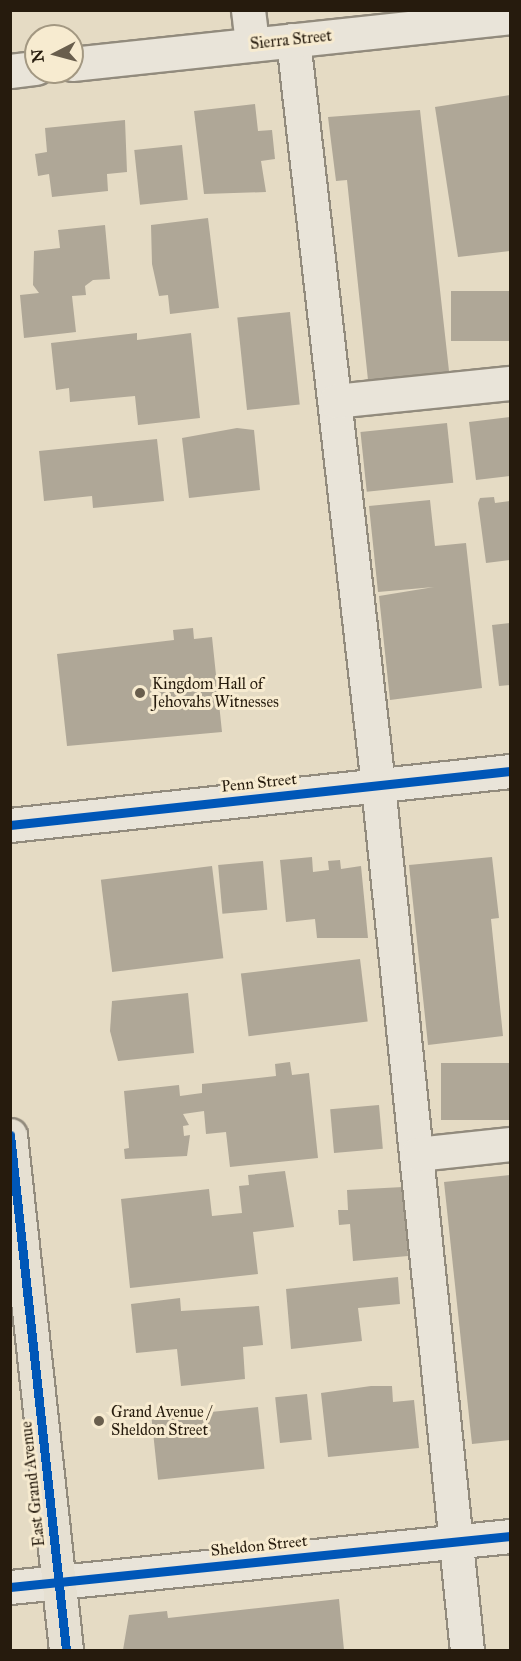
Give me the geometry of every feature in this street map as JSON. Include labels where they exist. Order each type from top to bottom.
[{"type":"main road","name":"East Grand Avenue","points":[[10,1135],[66,1650]]},
{"type":"street","points":[[248,10],[252,44]]},
{"type":"street","name":"Sierra Street","points":[[84,63],[510,17]]},
{"type":"street","points":[[293,40],[378,786],[417,1154],[454,1542],[467,1650]]},
{"type":"street","points":[[335,401],[510,383]]},
{"type":"street","name":"Penn Street","points":[[10,825],[510,771]]},
{"type":"street","points":[[417,1154],[510,1144]]},
{"type":"street","name":"Sheldon Street","points":[[10,1587],[510,1536]]},
{"type":"building","points":[[510,95],[510,251],[458,257],[435,107]]},
{"type":"building","points":[[255,104],[258,131],[272,130],[275,159],[261,161],[266,192],[204,194],[194,111]]},
{"type":"building","points":[[420,110],[449,371],[368,380],[347,180],[336,181],[328,117]]},
{"type":"building","points":[[125,120],[127,172],[107,174],[108,191],[52,197],[49,174],[38,176],[35,154],[47,152],[45,128]]},
{"type":"building","points":[[182,145],[188,200],[140,205],[134,150]]},
{"type":"building","points":[[208,218],[219,308],[170,314],[168,295],[159,296],[152,264],[151,225]]},
{"type":"building","points":[[105,225],[110,279],[93,280],[85,286],[86,295],[72,296],[76,332],[24,338],[20,295],[39,293],[33,285],[34,251],[60,248],[58,230]]},
{"type":"building","points":[[451,291],[510,291],[510,341],[451,341]]},
{"type":"building","points":[[290,312],[300,404],[247,410],[237,318]]},
{"type":"building","points":[[137,333],[137,340],[191,333],[200,418],[138,425],[135,396],[70,402],[69,388],[56,390],[51,343]]},
{"type":"building","points":[[510,417],[510,476],[476,480],[469,422]]},
{"type":"building","points":[[447,423],[453,483],[367,492],[360,432]]},
{"type":"building","points":[[237,428],[254,430],[260,490],[189,498],[182,438]]},
{"type":"building","points":[[157,439],[164,501],[93,508],[92,496],[44,501],[39,451]]},
{"type":"building","points":[[494,497],[495,503],[510,501],[510,560],[486,563],[478,503],[480,498]]},
{"type":"building","points":[[430,500],[435,546],[466,543],[482,688],[390,700],[379,596],[434,587],[378,592],[369,506]]},
{"type":"building","points":[[510,623],[510,685],[499,686],[492,625]]},
{"type":"building","name":"Kingdom Hall of Jehovahs Witnesses","points":[[193,628],[194,639],[212,637],[222,732],[67,746],[57,654],[174,640],[173,630]]},
{"type":"building","points":[[312,857],[313,872],[329,870],[328,861],[340,860],[341,869],[361,866],[368,938],[317,938],[315,919],[286,922],[280,860]]},
{"type":"building","points":[[492,857],[499,918],[491,919],[503,1036],[428,1045],[409,865]]},
{"type":"building","points":[[263,861],[267,910],[222,914],[218,865]]},
{"type":"building","points":[[212,866],[223,958],[112,972],[101,880]]},
{"type":"building","points":[[360,959],[368,1022],[249,1036],[241,974]]},
{"type":"building","points":[[188,993],[194,1053],[118,1061],[110,1031],[112,1001]]},
{"type":"building","points":[[290,1062],[292,1075],[309,1073],[318,1158],[230,1167],[226,1132],[206,1134],[204,1111],[183,1114],[189,1125],[183,1126],[184,1136],[190,1135],[187,1156],[125,1159],[124,1149],[129,1148],[124,1091],[179,1085],[180,1096],[202,1093],[202,1084],[276,1076],[275,1064]]},
{"type":"building","points":[[441,1063],[510,1063],[510,1120],[441,1120]]},
{"type":"building","points":[[379,1105],[383,1149],[334,1153],[330,1109]]},
{"type":"building","points":[[285,1171],[294,1227],[253,1232],[258,1274],[130,1288],[121,1199],[209,1189],[212,1216],[242,1213],[239,1186],[249,1185],[248,1175]]},
{"type":"building","points":[[510,1175],[510,1440],[472,1444],[444,1182]]},
{"type":"building","points":[[403,1187],[408,1256],[353,1261],[350,1224],[339,1225],[338,1210],[348,1210],[347,1190]]},
{"type":"building","points":[[398,1277],[400,1304],[358,1308],[362,1341],[291,1349],[286,1289]]},
{"type":"building","points":[[180,1298],[181,1311],[259,1306],[263,1345],[243,1347],[245,1379],[181,1386],[177,1349],[136,1353],[131,1304]]},
{"type":"building","points":[[371,1386],[392,1386],[393,1402],[414,1400],[419,1448],[328,1457],[321,1393]]},
{"type":"building","points":[[307,1394],[312,1440],[280,1443],[275,1397]]},
{"type":"building","points":[[258,1407],[264,1469],[158,1480],[152,1418]]},
{"type":"building","points":[[339,1599],[344,1650],[123,1650],[129,1615],[167,1611],[168,1618]]},
{"type":"cycle path","points":[[10,825],[510,771]]},
{"type":"cycle path","points":[[10,1135],[66,1650]]},
{"type":"cycle path","points":[[10,1587],[510,1536]]},
{"type":"place","name":"Kingdom Hall of Jehovahs Witnesses","points":[[140,693]]},
{"type":"place","name":"Grand Avenue / Sheldon Street","points":[[99,1421]]}]
